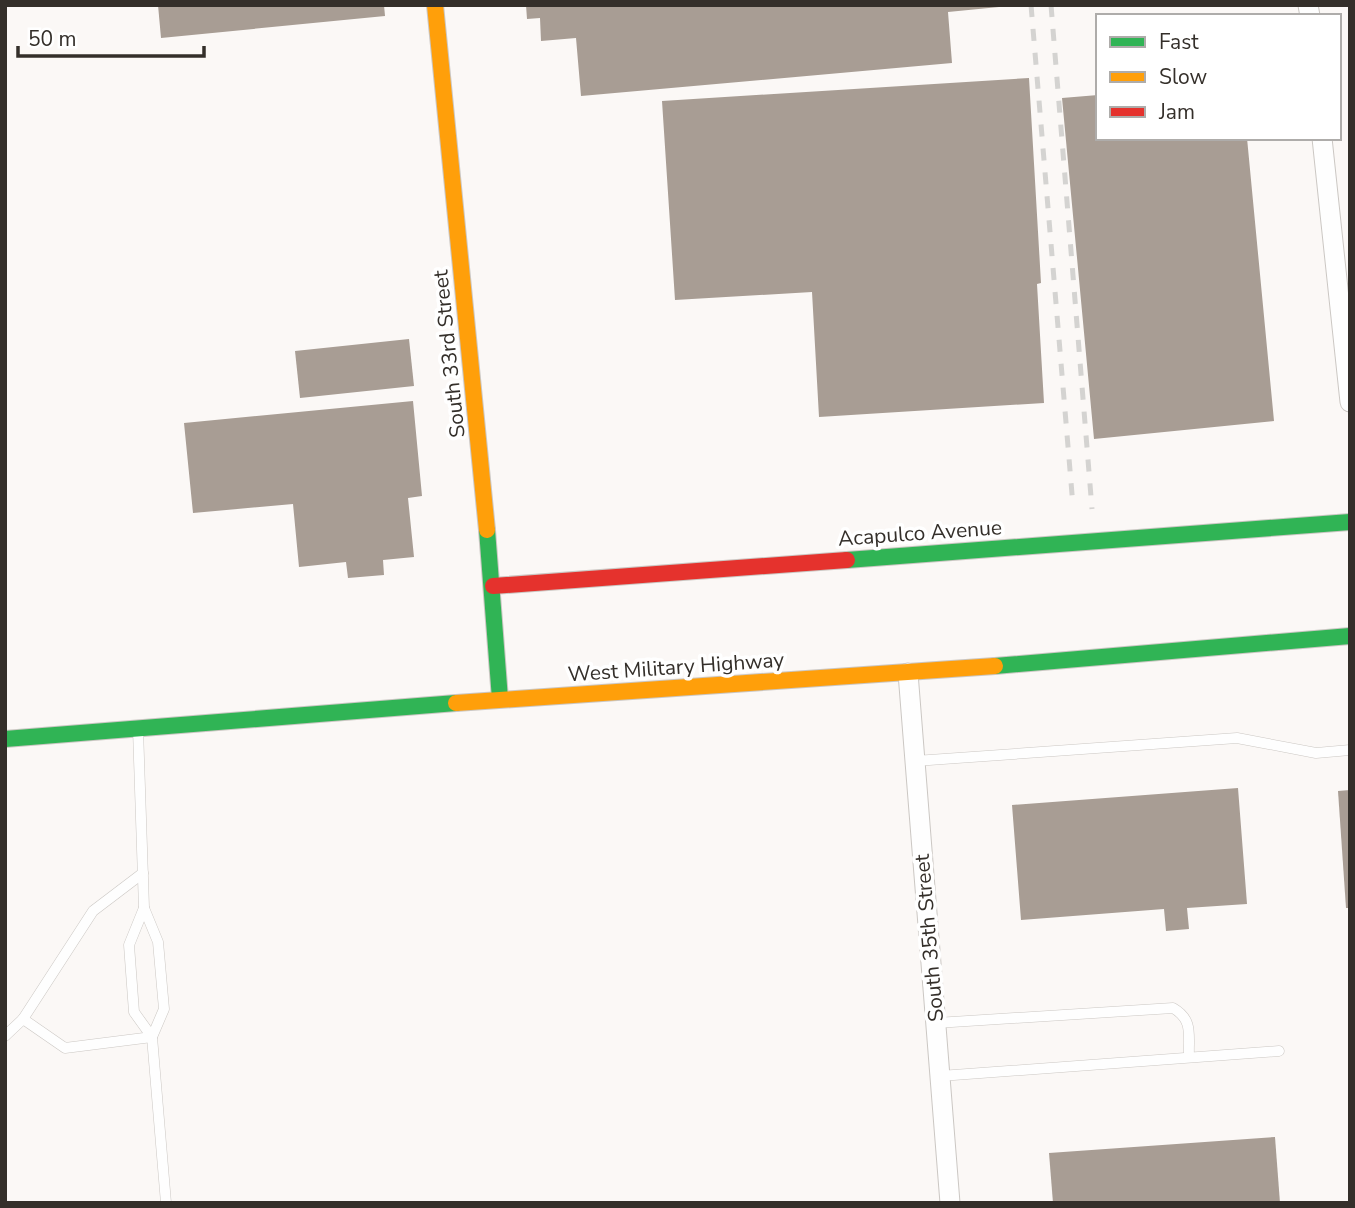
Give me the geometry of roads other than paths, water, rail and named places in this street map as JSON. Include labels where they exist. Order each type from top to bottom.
[{"type":"street","name":"South 33rd Street","points":[[435,5],[493,586],[500,699]]},
{"type":"street","points":[[1322,140],[1350,402]]},
{"type":"street","name":"Acapulco Avenue","points":[[493,586],[1350,522]]},
{"type":"street","name":"West Military Highway","points":[[5,739],[500,699],[908,673],[1350,636]]},
{"type":"street","name":"South 35th Street","points":[[908,673],[950,1203]]},
{"type":"lane","points":[[138,729],[144,908],[158,942],[164,1009],[152,1037],[166,1203]]},
{"type":"lane","points":[[915,761],[1237,738],[1316,753],[1350,750]]},
{"type":"lane","points":[[5,1036],[23,1019],[93,911],[143,873]]},
{"type":"lane","points":[[144,908],[129,945],[131,984],[134,1012],[152,1037]]},
{"type":"lane","points":[[936,1023],[1173,1009],[1184,1014],[1188,1022],[1189,1057]]},
{"type":"lane","points":[[23,1019],[65,1048],[152,1037]]},
{"type":"lane","points":[[940,1076],[1279,1051]]},
{"type":"railway","points":[[1031,5],[1073,506]]},
{"type":"railway","points":[[1051,5],[1092,509]]}]
